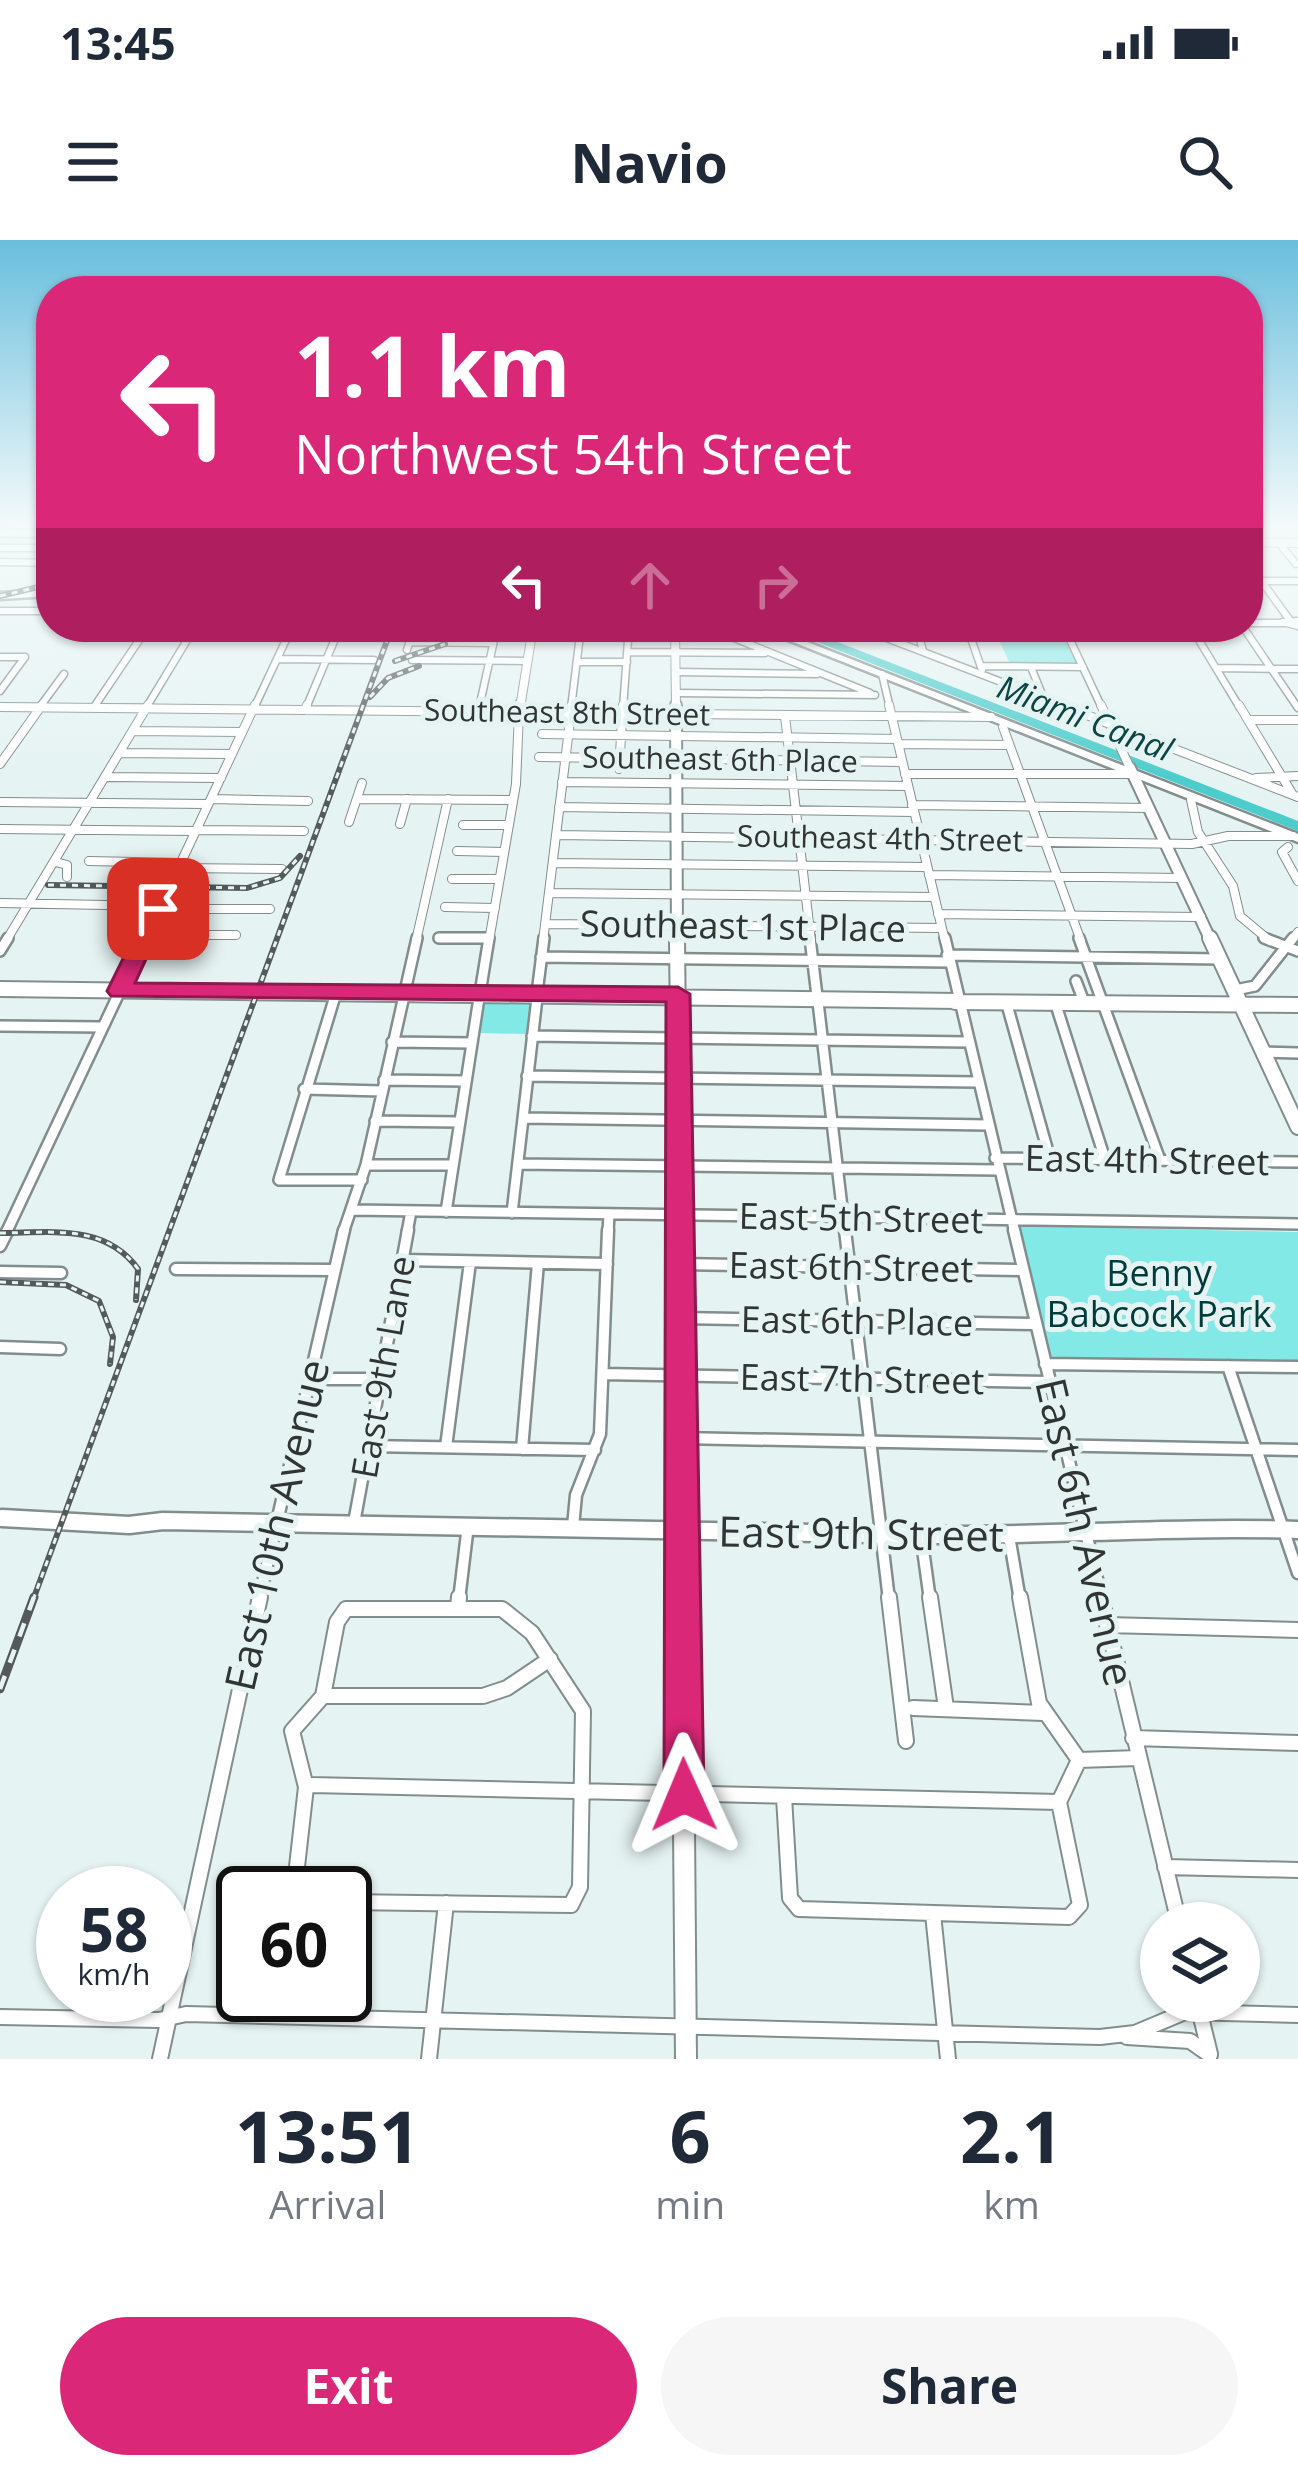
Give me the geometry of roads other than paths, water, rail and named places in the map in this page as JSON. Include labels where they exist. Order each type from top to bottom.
[{"type":"highway","points":[[803,642],[972,714],[1128,766],[1294,840]]},
{"type":"highway","points":[[804,642],[1006,724],[1128,766],[1294,840]]},
{"type":"highway","points":[[991,717],[1006,724]]},
{"type":"main road","points":[[519,712],[530,642]]},
{"type":"main road","points":[[677,642],[686,2059]]},
{"type":"main road","name":"Southeast 8th Street","points":[[519,712],[677,714]]},
{"type":"main road","points":[[1128,766],[1263,1052],[1292,1102],[1298,1127]]},
{"type":"main road","points":[[0,989],[1298,1005]]},
{"type":"main road","points":[[537,996],[678,997]]},
{"type":"main road","points":[[818,999],[959,1001]]},
{"type":"main road","name":"East 9th Street","points":[[1,1518],[129,1526],[136,1521],[354,1523],[1009,1536],[1160,1526],[1290,1530]]},
{"type":"street","points":[[1277,607],[1286,621]]},
{"type":"street","points":[[0,611],[36,611]]},
{"type":"street","points":[[1263,623],[1286,621],[1297,626]]},
{"type":"street","points":[[94,708],[138,642]]},
{"type":"street","points":[[0,951],[185,642]]},
{"type":"street","points":[[0,1246],[285,642]]},
{"type":"street","points":[[305,710],[333,642]]},
{"type":"street","points":[[409,642],[408,646],[493,643],[478,712]]},
{"type":"street","points":[[512,1213],[579,642]]},
{"type":"street","points":[[619,769],[628,642]]},
{"type":"street","points":[[745,642],[874,695]]},
{"type":"street","points":[[773,642],[783,694],[906,1741]]},
{"type":"street","points":[[898,642],[980,671],[1099,720],[1112,730],[1130,732],[1296,796]]},
{"type":"street","points":[[901,642],[980,671],[1083,667]]},
{"type":"street","points":[[921,642],[923,651]]},
{"type":"street","points":[[971,642],[980,671]]},
{"type":"street","points":[[905,774],[1019,775],[1128,766],[1071,642]]},
{"type":"street","points":[[1201,642],[1296,796]]},
{"type":"street","points":[[1255,642],[1298,709]]},
{"type":"street","points":[[628,652],[776,654]]},
{"type":"street","points":[[0,657],[25,657],[0,691]]},
{"type":"street","points":[[277,658],[374,660]]},
{"type":"street","points":[[412,660],[527,661]]},
{"type":"street","points":[[577,662],[627,662]]},
{"type":"street","points":[[1031,667],[1044,698]]},
{"type":"street","points":[[1217,668],[1298,669]]},
{"type":"street","points":[[677,672],[823,674]]},
{"type":"street","points":[[0,764],[64,674]]},
{"type":"street","name":"East 6th Avenue","points":[[882,674],[1173,1902]]},
{"type":"street","points":[[677,693],[887,695]]},
{"type":"street","name":"Southeast 8th Street","points":[[0,706],[519,712]]},
{"type":"street","points":[[446,1212],[513,800],[519,712]]},
{"type":"street","name":"Southeast 8th Street","points":[[677,714],[972,714]]},
{"type":"street","points":[[1248,720],[1298,720]]},
{"type":"street","points":[[1006,724],[1042,841],[1160,1160]]},
{"type":"street","points":[[134,731],[242,732]]},
{"type":"street","points":[[542,734],[788,736],[1009,745]]},
{"type":"street","points":[[0,749],[10,749]]},
{"type":"street","points":[[121,753],[232,754]]},
{"type":"street","name":"Southeast 6th Place","points":[[539,757],[902,762]]},
{"type":"street","points":[[106,777],[220,778]]},
{"type":"street","points":[[1249,778],[1298,778]]},
{"type":"street","points":[[562,782],[908,786]]},
{"type":"street","points":[[350,821],[362,783]]},
{"type":"street","points":[[357,799],[513,800]]},
{"type":"street","points":[[400,824],[407,799]]},
{"type":"street","name":"East 10th Avenue","points":[[192,1911],[334,1270],[366,1165],[448,800]]},
{"type":"street","points":[[1191,800],[1204,843],[1233,886],[1243,920],[1298,951]]},
{"type":"street","points":[[0,802],[308,801]]},
{"type":"street","points":[[559,807],[1149,808]]},
{"type":"street","points":[[464,825],[508,825]]},
{"type":"street","points":[[0,829],[304,831]]},
{"type":"street","name":"Southeast 4th Street","points":[[556,835],[1166,843],[1204,843],[1228,836],[1294,840]]},
{"type":"street","points":[[1294,840],[1282,852],[1298,881]]},
{"type":"street","points":[[457,851],[504,852]]},
{"type":"street","points":[[89,861],[282,868]]},
{"type":"street","points":[[56,862],[67,865],[67,877]]},
{"type":"street","points":[[553,863],[1182,878]]},
{"type":"street","points":[[452,879],[500,879]]},
{"type":"street","points":[[549,892],[934,897]]},
{"type":"street","points":[[0,903],[269,909]]},
{"type":"street","points":[[446,907],[494,908]]},
{"type":"street","points":[[938,914],[1201,917]]},
{"type":"street","name":"Southeast 1st Place","points":[[545,924],[941,928]]},
{"type":"street","points":[[1234,989],[1256,985],[1298,932]]},
{"type":"street","points":[[145,935],[236,935]]},
{"type":"street","points":[[439,938],[489,938]]},
{"type":"street","points":[[541,957],[1220,958]]},
{"type":"street","points":[[1076,981],[1084,1002]]},
{"type":"street","points":[[336,993],[279,1180],[362,1180]]},
{"type":"street","points":[[1006,1001],[1050,1159]]},
{"type":"street","points":[[1054,1002],[1105,1159]]},
{"type":"street","points":[[0,1026],[101,1028]]},
{"type":"street","points":[[532,1036],[968,1042]]},
{"type":"street","points":[[392,1042],[472,1043]]},
{"type":"street","points":[[1263,1052],[1298,1053]]},
{"type":"street","points":[[527,1076],[977,1082]]},
{"type":"street","points":[[304,1089],[466,1081]]},
{"type":"street","points":[[524,1118],[988,1124]]},
{"type":"street","points":[[375,1121],[460,1122]]},
{"type":"street","name":"East 4th Street","points":[[519,1164],[838,1168],[1050,1159],[1298,1162]]},
{"type":"street","points":[[366,1165],[453,1165]]},
{"type":"street","points":[[0,1206],[19,1206]]},
{"type":"street","name":"East 5th Street","points":[[353,1210],[1298,1224]]},
{"type":"street","name":"East 9th Lane","points":[[354,1523],[411,1211]]},
{"type":"street","points":[[573,1528],[575,1495],[595,1450],[609,1214]]},
{"type":"street","points":[[402,1260],[608,1264]]},
{"type":"street","points":[[446,1447],[470,1262]]},
{"type":"street","points":[[522,1449],[538,1263]]},
{"type":"street","name":"East 6th Street","points":[[679,1264],[1022,1270]]},
{"type":"street","points":[[176,1269],[334,1270]]},
{"type":"street","points":[[0,1272],[61,1273]]},
{"type":"street","name":"East 6th Place","points":[[679,1318],[1035,1324]]},
{"type":"street","points":[[0,1348],[60,1348]]},
{"type":"street","points":[[1045,1364],[1298,1367]]},
{"type":"street","points":[[1228,1366],[1290,1530],[1298,1573]]},
{"type":"street","name":"East 7th Street","points":[[603,1374],[1049,1382]]},
{"type":"street","points":[[310,1378],[381,1379]]},
{"type":"street","points":[[680,1438],[1298,1450]]},
{"type":"street","points":[[368,1446],[595,1450]]},
{"type":"street","points":[[458,1608],[467,1525]]},
{"type":"street","points":[[921,1535],[946,1708]]},
{"type":"street","points":[[1009,1536],[1043,1713],[1079,1760]]},
{"type":"street","points":[[298,1866],[310,1785],[305,1756],[292,1731],[323,1696],[337,1622],[352,1606],[502,1610],[519,1618],[583,1711],[584,1792],[577,1897],[571,1905],[558,1907],[372,1902]]},
{"type":"street","points":[[1107,1625],[1298,1630]]},
{"type":"street","points":[[323,1696],[483,1696],[507,1688],[550,1659]]},
{"type":"street","points":[[913,1708],[1043,1713]]},
{"type":"street","points":[[1133,1738],[1298,1743]]},
{"type":"street","points":[[1079,1760],[1138,1758]]},
{"type":"street","points":[[784,1797],[790,1898],[799,1909],[1077,1914],[1080,1904],[1059,1802],[1079,1760]]},
{"type":"street","points":[[310,1785],[1059,1802]]},
{"type":"street","points":[[1165,1868],[1298,1870]]},
{"type":"street","points":[[429,2059],[446,1903]]},
{"type":"street","points":[[933,1914],[948,2059]]},
{"type":"street","points":[[1260,2012],[1298,2015]]},
{"type":"street","points":[[0,2017],[36,2017]]},
{"type":"street","points":[[192,2017],[1122,2035],[1190,2041],[1210,2057]]},
{"type":"street","name":"East 10th Avenue","points":[[160,2059],[168,2022]]},
{"type":"street","points":[[1122,2035],[1156,2022]]},
{"type":"street","points":[[1202,2022],[1210,2057]]},
{"type":"railway","points":[[33,1600],[386,642]]},
{"type":"railway","points":[[395,661],[445,644]]},
{"type":"railway","points":[[370,697],[388,678],[419,666]]},
{"type":"railway","points":[[48,885],[247,888],[280,878],[300,856]]},
{"type":"railway","points":[[0,1233],[57,1232],[110,1244],[138,1269],[136,1300]]},
{"type":"railway","points":[[0,1282],[66,1285],[99,1301],[113,1337],[110,1364]]},
{"type":"railway","points":[[0,1689],[34,1597]]},
{"type":"water label","name":"Miami Canal","points":[[1085,718]]},
{"type":"park label","name":"Benny Babcock Park","points":[[1159,1294]]}]
